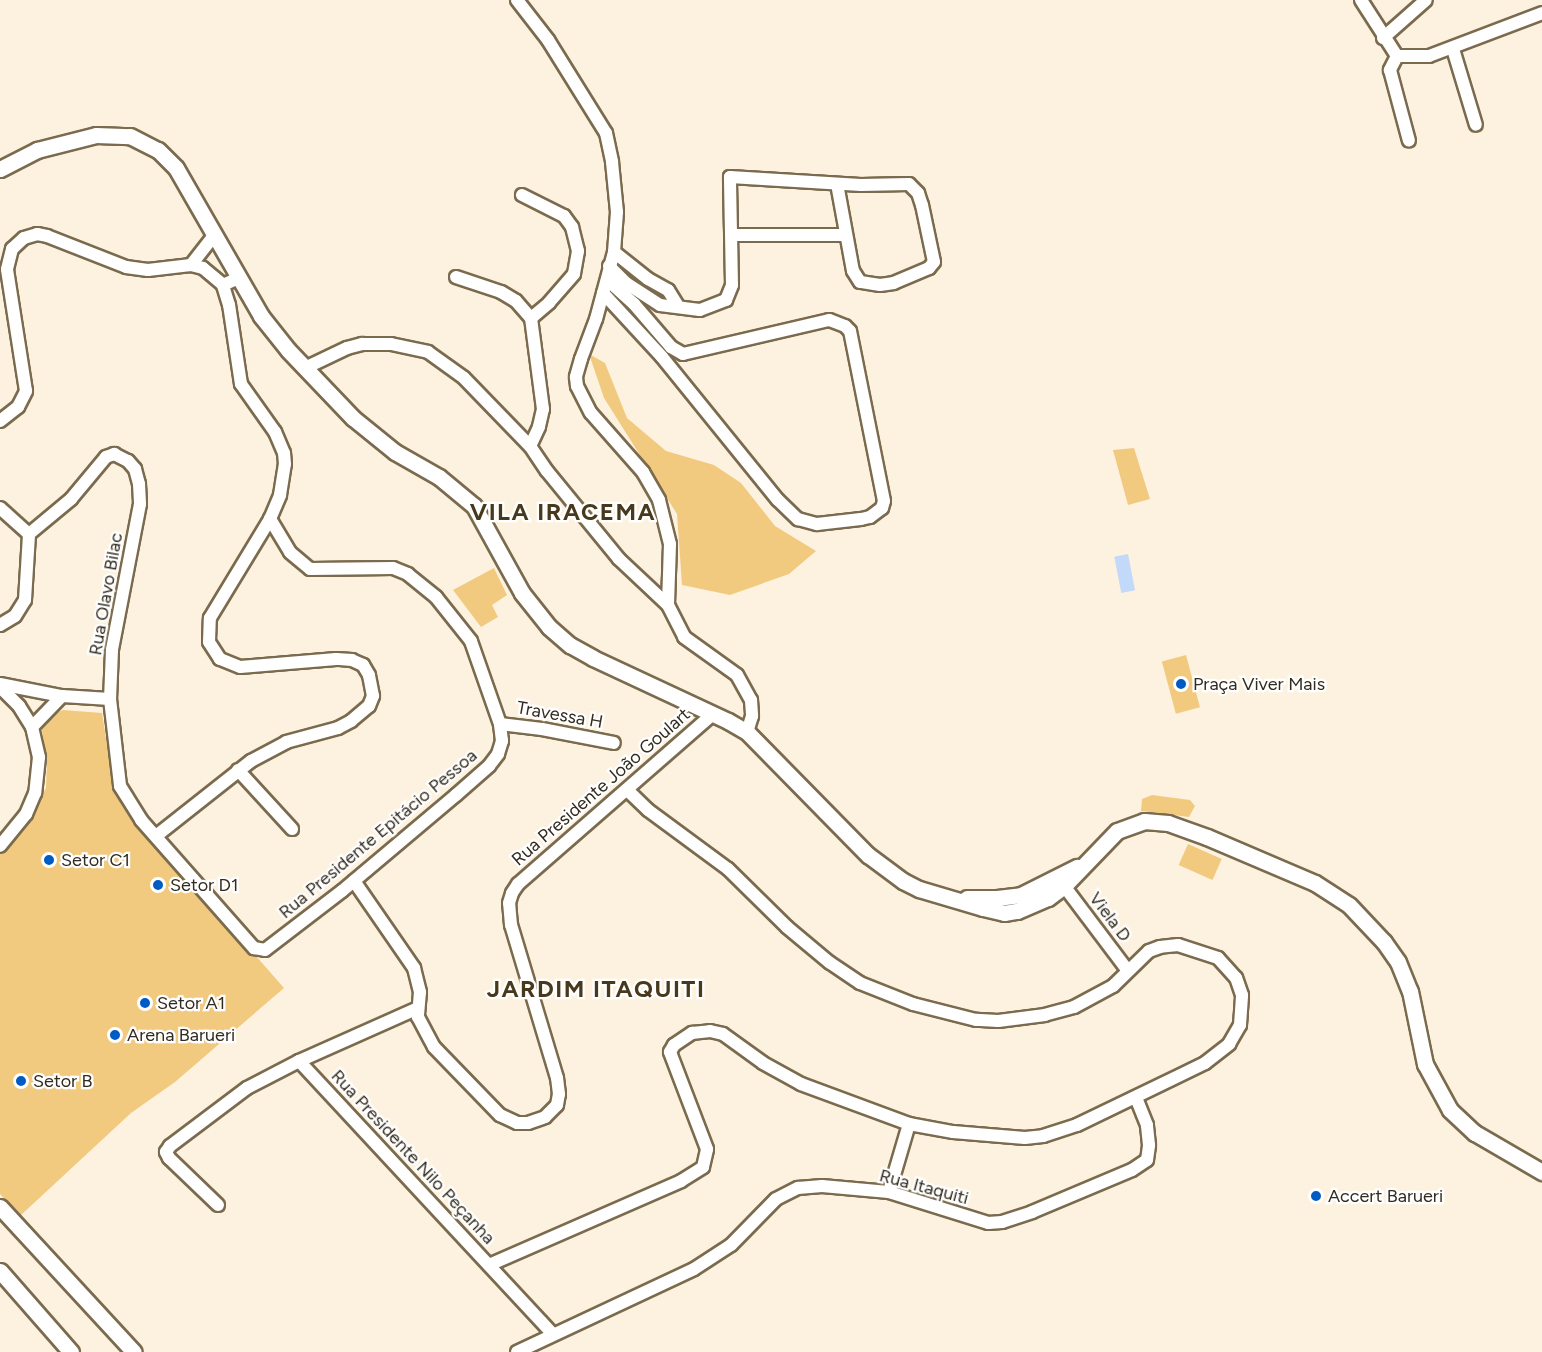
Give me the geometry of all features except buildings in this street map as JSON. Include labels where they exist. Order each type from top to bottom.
[{"type":"main road","points":[[0,168],[15,159],[55,144],[96,135],[130,136],[158,150],[176,168],[261,316],[305,368],[353,418],[395,452],[439,477],[474,506],[522,593],[559,636],[593,658],[747,732],[876,862],[903,881],[940,896],[1009,913],[1042,900],[1064,886],[1123,826],[1143,820],[1159,821],[1207,837],[1294,872],[1349,905],[1384,942],[1402,969],[1410,991],[1425,1064],[1450,1110],[1476,1133],[1542,1172]]},
{"type":"main road","points":[[940,896],[997,898],[1021,895],[1090,859]]},
{"type":"main road","points":[[0,1207],[134,1352]]},
{"type":"main road","points":[[0,1271],[71,1352]]},
{"type":"street","points":[[517,0],[548,40],[606,133],[612,162],[617,212],[614,252],[609,266],[608,280],[576,377],[577,386],[591,413],[643,472],[659,500],[670,544],[668,605]]},
{"type":"street","points":[[1362,0],[1383,38],[1397,56]]},
{"type":"street","points":[[1383,38],[1426,0]]},
{"type":"street","points":[[1397,56],[1429,56],[1453,49],[1542,13]]},
{"type":"street","points":[[1453,49],[1476,125]]},
{"type":"street","points":[[1397,56],[1390,70],[1409,141]]},
{"type":"street","points":[[609,266],[643,295],[660,304],[700,310],[721,303],[729,297],[732,235],[730,177],[837,184],[898,182],[914,188],[922,205],[934,262],[923,271],[894,283],[866,284],[860,282],[853,271],[837,184]]},
{"type":"street","points":[[522,195],[564,216],[572,226],[578,251],[574,274],[549,303],[531,318]]},
{"type":"street","points":[[191,265],[215,234]]},
{"type":"street","points":[[0,421],[18,407],[26,391],[7,269],[12,249],[18,242],[30,235],[47,236],[126,267],[148,270],[191,265],[203,268],[223,285],[229,305],[241,384],[267,418],[284,453],[285,476],[270,519],[210,618],[209,642],[214,652],[228,664],[240,667],[336,659],[352,660],[363,665],[372,685],[373,696],[369,706],[360,715],[338,728],[286,741],[238,770],[156,836]]},
{"type":"street","points":[[732,235],[845,235]]},
{"type":"street","points":[[614,252],[648,279],[668,290],[678,306]]},
{"type":"street","points":[[456,277],[501,292],[516,301],[531,318],[543,409],[539,427],[530,446]]},
{"type":"street","points":[[223,285],[239,278]]},
{"type":"street","points":[[643,295],[648,279]]},
{"type":"street","points":[[603,293],[662,357],[778,500],[798,519],[817,524],[861,519],[870,517],[882,508],[884,501],[850,331],[845,326],[829,320],[688,353],[678,352],[608,280]]},
{"type":"street","points":[[633,324],[643,314]]},
{"type":"street","points":[[305,368],[337,351],[362,344],[384,344],[428,352],[464,378],[530,446],[547,471],[619,559],[668,605],[684,637],[732,670],[746,687],[753,710],[747,732]]},
{"type":"street","points":[[662,357],[671,347]]},
{"type":"street","name":"Rua Olavo Bilac","points":[[29,534],[71,499],[98,462],[114,454],[121,456],[135,469],[139,484],[140,504],[112,650],[110,699],[120,786],[131,806],[254,948]]},
{"type":"street","points":[[0,508],[29,534],[25,600],[15,616],[0,625]]},
{"type":"street","points":[[270,519],[290,552],[310,569],[393,568],[408,574],[436,597],[471,641],[500,724]]},
{"type":"street","points":[[0,686],[62,696],[110,699]]},
{"type":"street","points":[[0,686],[23,712],[32,727],[39,757],[35,794],[26,814],[0,846]]},
{"type":"street","points":[[23,712],[37,692]]},
{"type":"street","points":[[32,727],[62,696]]},
{"type":"street","name":"Rua Presidente João Goulart","points":[[354,881],[414,968],[420,992],[418,1008],[420,1024],[434,1047],[500,1115],[517,1123],[528,1123],[551,1112],[559,1094],[557,1078],[511,925],[509,903],[518,884],[712,715]]},
{"type":"street","name":"Travessa H","points":[[500,724],[542,729],[614,743]]},
{"type":"street","name":"Rua Presidente Epitácio Pessoa","points":[[254,948],[262,951],[270,947],[354,881],[489,766],[498,754],[501,741],[500,724]]},
{"type":"street","points":[[238,770],[292,829]]},
{"type":"street","points":[[627,790],[648,810],[728,869],[787,927],[830,963],[860,983],[913,1004],[976,1020],[1020,1020],[1061,1011],[1084,1003],[1113,986],[1128,970]]},
{"type":"street","name":"Viela D","points":[[1064,886],[1128,970]]},
{"type":"street","name":"Rua Presidente Nilo Peçanha","points":[[299,1061],[489,1265],[681,1181],[703,1167],[707,1149],[670,1052],[674,1045],[692,1033],[710,1031],[723,1034],[763,1063],[801,1084],[909,1125],[953,1132],[1034,1137],[1056,1133],[1136,1098],[1214,1058],[1236,1036],[1242,1013],[1242,995],[1236,978],[1225,965],[1207,953],[1170,945],[1149,951],[1128,970]]},
{"type":"street","points":[[218,1205],[169,1158],[166,1152],[170,1146],[242,1091],[299,1061],[418,1008]]},
{"type":"street","name":"Rua Itaquiti","points":[[517,1352],[655,1290],[694,1269],[731,1245],[776,1199],[798,1188],[822,1186],[889,1192],[988,1222],[1002,1222],[1025,1215],[1132,1170],[1147,1160],[1149,1145],[1147,1125],[1136,1098]]},
{"type":"street","points":[[889,1192],[909,1125]]},
{"type":"street","points":[[489,1265],[553,1334]]},
{"type":"shaded area","points":[[589,354],[605,363],[627,418],[666,451],[714,465],[741,483],[775,526],[816,551],[789,574],[730,595],[682,585],[677,514],[604,398]]},
{"type":"shaded area","points":[[1134,448],[1150,499],[1128,505],[1113,450]]},
{"type":"shaded area","points":[[494,568],[507,595],[492,605],[498,617],[481,627],[453,590]]},
{"type":"shaded area","name":"Praça Viver Mais","points":[[1186,655],[1200,707],[1176,714],[1162,661]]},
{"type":"shaded area","name":"Arena Barueri","points":[[63,710],[102,713],[113,782],[125,806],[284,988],[175,1082],[131,1113],[20,1216],[0,1194],[0,851],[28,823],[46,788],[47,762],[42,731],[43,723],[50,716]]},
{"type":"shaded area","points":[[1152,795],[1190,800],[1195,806],[1189,817],[1141,811],[1142,799]]},
{"type":"shaded area","points":[[1188,844],[1222,859],[1212,880],[1179,865]]},
{"type":"water","points":[[1128,554],[1135,590],[1121,593],[1114,557]]},
{"type":"place","name":"Praça Viver Mais","points":[[1181,684]]},
{"type":"place","name":"Setor C1","points":[[49,860]]},
{"type":"place","name":"Setor D1","points":[[158,885]]},
{"type":"place","name":"Setor A1","points":[[145,1003]]},
{"type":"place","name":"Arena Barueri","points":[[115,1035]]},
{"type":"place","name":"Setor B","points":[[21,1081]]},
{"type":"place","name":"Accert Barueri","points":[[1316,1196]]},
{"type":"district","name":"VILA IRACEMA","points":[[563,512]]},
{"type":"district","name":"JARDIM ITAQUITI","points":[[596,989]]}]
